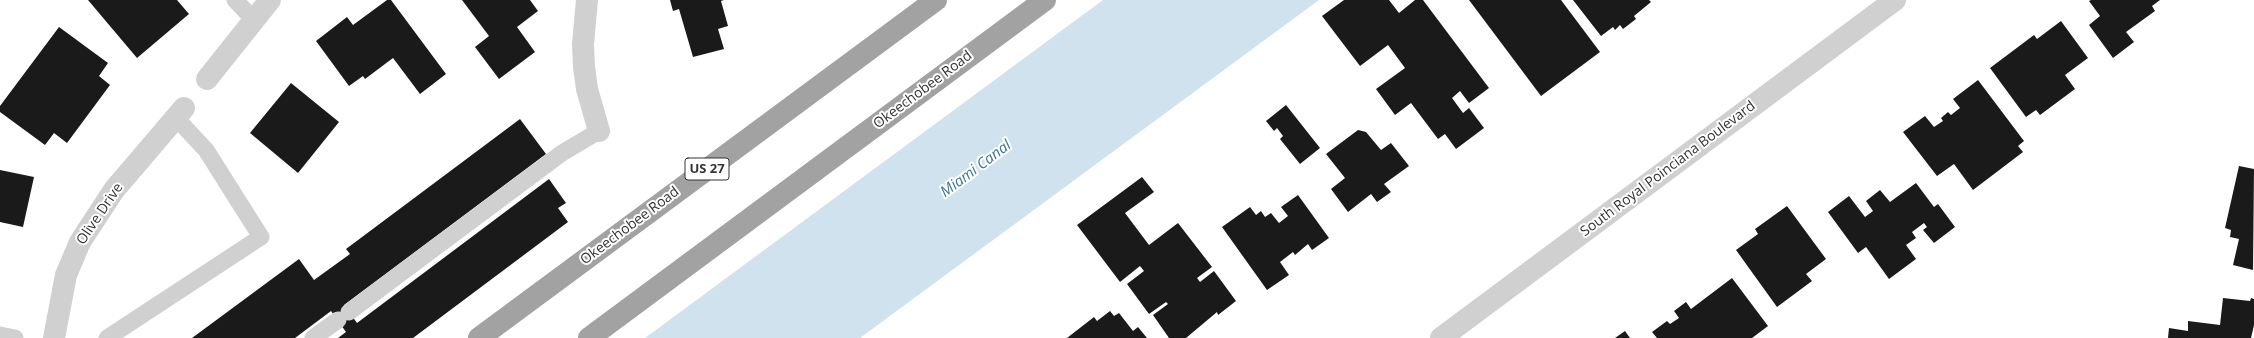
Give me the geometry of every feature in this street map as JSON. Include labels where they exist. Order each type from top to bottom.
[{"type":"highway","name":"Okeechobee Road","points":[[479,338],[936,0]]},
{"type":"highway","name":"Okeechobee Road","points":[[589,338],[1045,0]]},
{"type":"street","points":[[207,79],[270,0]]},
{"type":"street","points":[[587,0],[583,44],[584,67],[587,89],[599,131]]},
{"type":"street","name":"South Royal Poinciana Boulevard","points":[[1441,338],[1895,0]]},
{"type":"street","name":"Olive Drive","points":[[54,338],[66,275],[80,242],[114,190],[180,113]]},
{"type":"lane","points":[[235,0],[254,20]]},
{"type":"lane","points":[[107,338],[261,237],[206,150],[180,113]]},
{"type":"lane","points":[[313,338],[562,153],[599,131]]},
{"type":"lane","points":[[0,335],[15,338]]},
{"type":"water","name":"Miami Canal","points":[[1103,0],[1319,0],[860,338],[645,338]]},
{"type":"building","points":[[88,0],[177,0],[189,14],[137,58]]},
{"type":"building","points":[[387,0],[391,0],[446,74],[420,94],[393,58],[365,79],[363,76],[349,86],[316,41],[347,17],[353,25]]},
{"type":"building","points":[[462,0],[530,0],[538,11],[517,27],[535,52],[499,79],[475,47],[489,36]]},
{"type":"building","points":[[670,0],[724,0],[721,1],[728,26],[718,29],[724,49],[693,57],[679,9],[673,11]]},
{"type":"building","points":[[1344,0],[1389,0],[1399,13],[1415,0],[1423,0],[1489,88],[1469,103],[1460,91],[1452,98],[1463,113],[1469,108],[1484,128],[1456,149],[1445,134],[1438,139],[1411,103],[1395,115],[1376,89],[1405,68],[1388,45],[1360,66],[1322,16]]},
{"type":"building","points":[[1469,0],[1561,0],[1600,52],[1541,96]]},
{"type":"building","points":[[1573,0],[1649,0],[1651,2],[1634,16],[1636,19],[1623,29],[1620,25],[1615,30],[1613,27],[1601,36]]},
{"type":"building","points":[[2160,0],[2152,6],[2155,11],[2126,32],[2134,42],[2113,58],[2089,25],[2100,16],[2089,1]]},
{"type":"building","points":[[2061,21],[2088,58],[2065,75],[2075,89],[2040,115],[2036,110],[2026,117],[1990,68],[2034,35],[2037,39]]},
{"type":"building","points":[[59,27],[108,63],[99,76],[110,85],[67,143],[54,133],[45,145],[0,112],[0,106]]},
{"type":"building","points":[[1978,80],[2024,141],[2018,146],[2023,152],[1973,190],[1954,164],[1937,176],[1903,132],[1925,116],[1934,127],[1943,121],[1941,118],[1948,112],[1951,115],[1960,108],[1953,99]]},
{"type":"building","points":[[291,83],[339,122],[298,173],[250,133]]},
{"type":"building","points":[[1286,105],[1320,148],[1300,164],[1280,139],[1283,136],[1277,128],[1274,131],[1266,121]]},
{"type":"building","points":[[520,119],[546,154],[344,305],[357,323],[549,179],[566,203],[558,208],[568,222],[413,338],[338,338],[346,332],[331,311],[295,338],[192,338],[299,259],[314,280],[350,254],[346,249]]},
{"type":"building","points":[[1358,130],[1366,132],[1381,150],[1391,143],[1409,166],[1384,184],[1391,192],[1377,202],[1371,194],[1348,212],[1331,189],[1345,178],[1326,154]]},
{"type":"building","points":[[2239,166],[2254,169],[2253,270],[2233,265],[2239,239],[2230,237],[2231,230],[2225,228]]},
{"type":"building","points":[[0,170],[34,177],[23,227],[0,222]]},
{"type":"building","points":[[1142,177],[1154,192],[1125,213],[1149,245],[1178,223],[1212,267],[1197,278],[1200,282],[1214,271],[1236,301],[1218,315],[1217,312],[1186,338],[1169,338],[1153,315],[1168,304],[1166,302],[1149,314],[1127,284],[1144,271],[1140,266],[1120,282],[1077,225]]},
{"type":"building","points":[[1916,183],[1934,207],[1938,204],[1955,227],[1934,243],[1923,230],[1927,227],[1924,223],[1912,232],[1916,238],[1906,245],[1916,259],[1889,279],[1866,247],[1858,253],[1828,212],[1849,196],[1865,217],[1873,211],[1866,201],[1880,190],[1890,202]]},
{"type":"building","points":[[1298,195],[1329,238],[1312,250],[1308,244],[1295,255],[1293,252],[1280,262],[1289,275],[1267,290],[1222,227],[1250,207],[1256,215],[1261,211],[1265,217],[1271,213],[1279,223],[1288,216],[1281,207]]},
{"type":"building","points":[[1787,206],[1826,259],[1806,274],[1812,281],[1777,307],[1736,250],[1758,234],[1755,229]]},
{"type":"building","points":[[1732,278],[1768,326],[1752,338],[1657,338],[1652,332],[1667,321],[1670,324],[1679,318],[1674,311],[1686,302],[1691,309]]},
{"type":"building","points":[[2223,298],[2250,301],[2251,298],[2254,299],[2254,325],[2251,338],[2168,338],[2169,328],[2188,331],[2188,321],[2220,325]]},
{"type":"building","points":[[1110,311],[1114,316],[1119,313],[1133,331],[1138,327],[1147,338],[1067,338],[1094,317],[1097,321]]},
{"type":"building","points":[[1625,331],[1630,338],[1615,338]]}]
